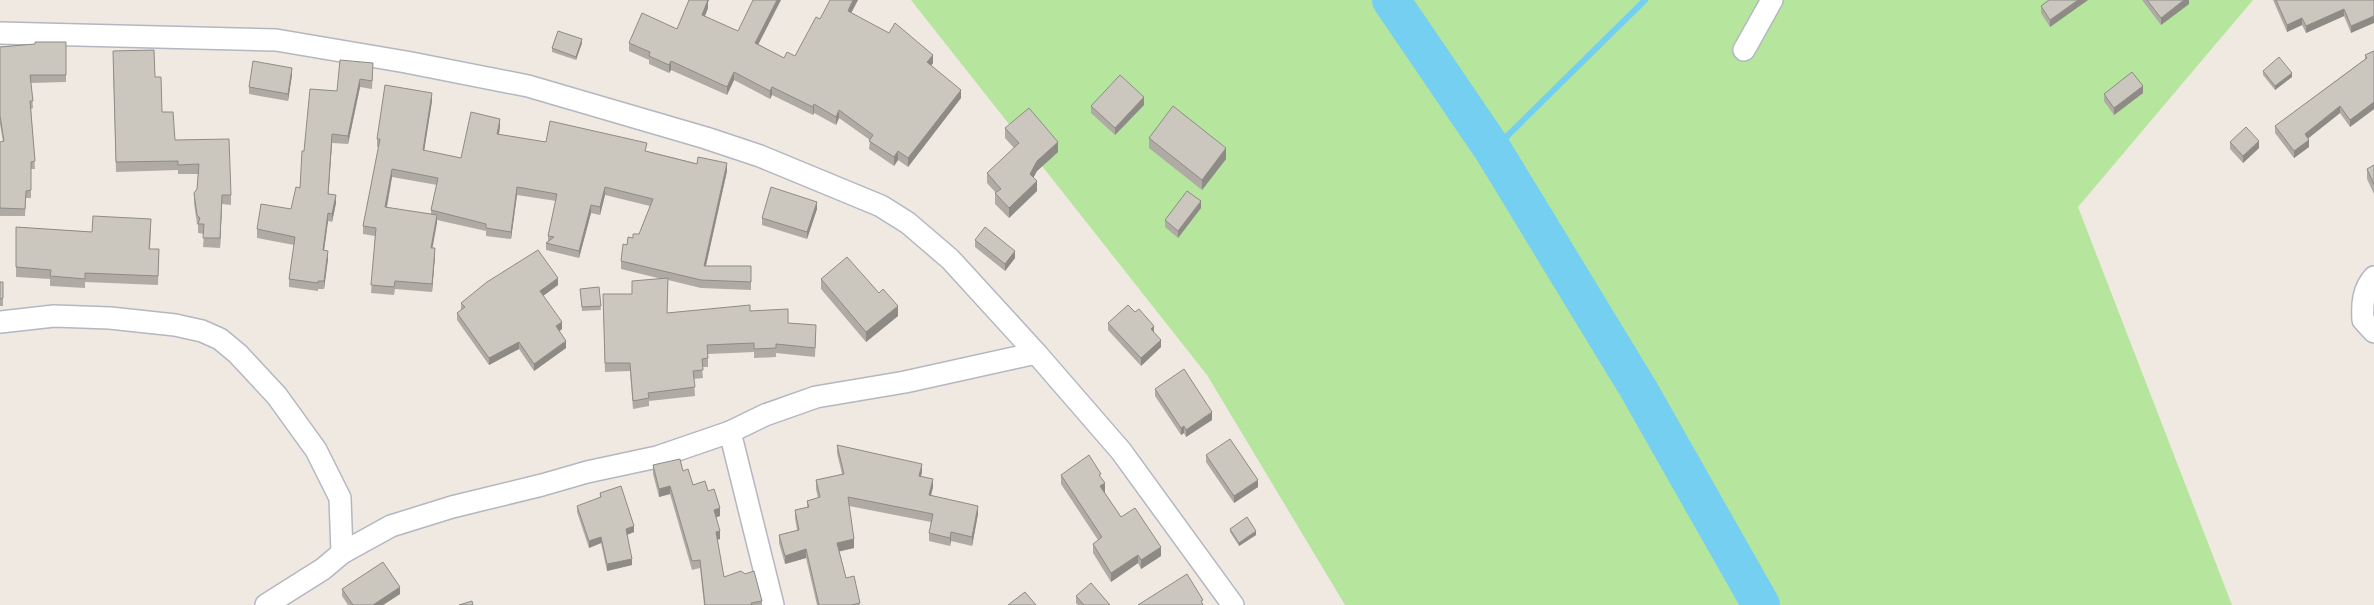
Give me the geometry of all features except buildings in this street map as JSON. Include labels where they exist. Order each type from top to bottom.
[{"type":"street","points":[[1744,50],[1772,0]]},
{"type":"street","points":[[0,33],[276,40],[406,62],[528,86],[706,138],[760,156],[882,206],[908,223],[950,259],[1036,352],[1121,451],[1233,605]]},
{"type":"street","points":[[2374,277],[2367,285],[2362,305],[2363,320],[2374,332]]},
{"type":"street","points":[[0,322],[54,316],[110,318],[175,325],[202,331],[220,339],[238,354],[277,396],[316,450],[340,498],[342,552]]},
{"type":"street","points":[[266,605],[322,569],[342,552],[391,526],[452,507],[587,472],[656,457],[730,432],[765,414],[816,397],[905,382],[1036,352]]},
{"type":"street","points":[[730,432],[773,605]]},
{"type":"green space","points":[[911,0],[2253,0],[2078,207],[2232,605],[1345,605],[1207,375]]},
{"type":"waterway","points":[[1391,0],[1493,150],[1639,390],[1761,605]]},
{"type":"waterway","points":[[1493,150],[1645,0]]}]
